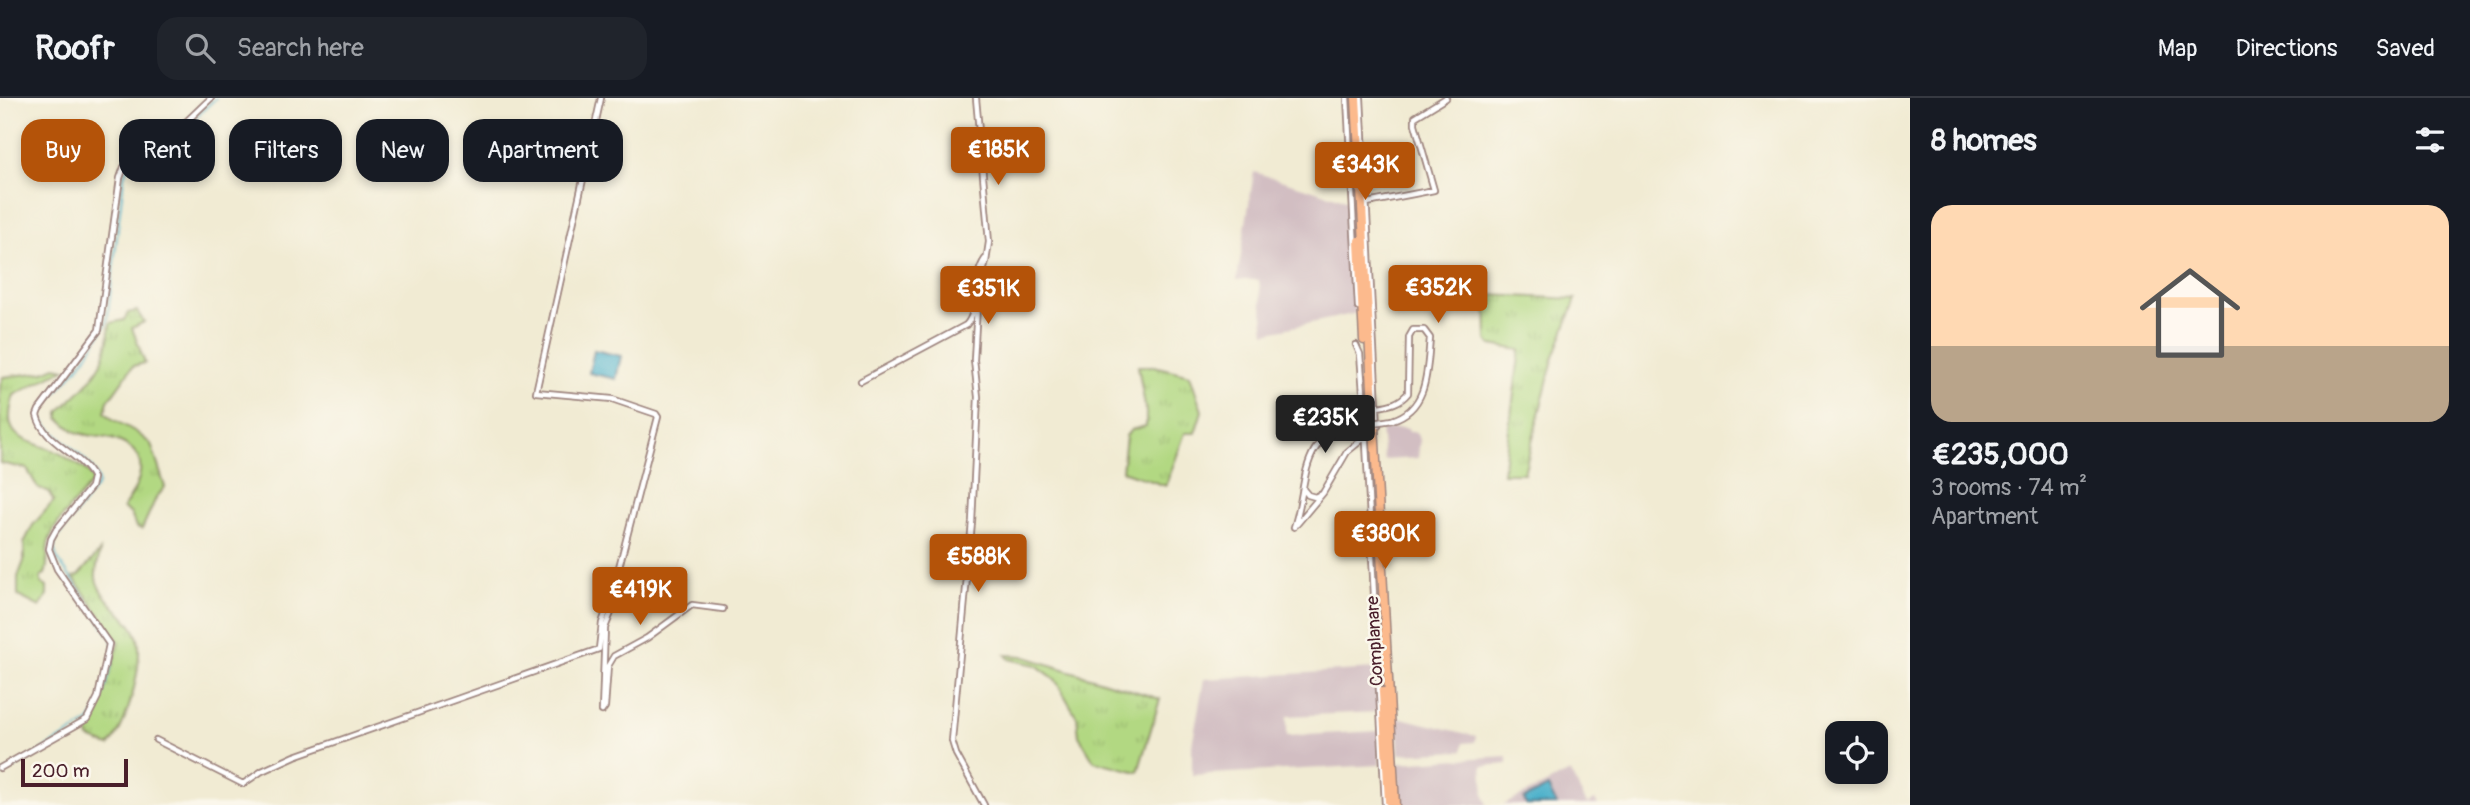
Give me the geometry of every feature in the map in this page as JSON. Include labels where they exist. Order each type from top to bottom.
[{"type":"highway","points":[[1354,98],[1387,805]]},
{"type":"highway","points":[[1354,98],[1396,805]]},
{"type":"street","points":[[0,768],[87,719],[98,697],[109,644],[57,569],[49,549],[53,534],[91,487],[93,478],[80,461],[46,432],[37,415],[99,330],[120,178],[124,167],[188,120],[211,98]]},
{"type":"street","points":[[156,740],[243,784],[262,771],[295,756],[598,650],[602,623],[658,416],[612,399],[536,392],[601,98]]},
{"type":"street","points":[[976,98],[989,220],[987,255],[978,288],[974,360],[977,382],[972,522],[952,741],[956,754],[984,805]]},
{"type":"street","points":[[1354,98],[1358,307]]},
{"type":"street","name":"Complanare","points":[[1354,98],[1367,203],[1396,805]]},
{"type":"street","points":[[1367,203],[1434,190],[1415,117],[1446,98]]},
{"type":"street","points":[[861,381],[966,325],[973,309],[978,270],[987,255]]},
{"type":"street","points":[[1365,432],[1362,442],[1342,459],[1323,493],[1294,527],[1302,503],[1310,456],[1317,444],[1333,432],[1392,419],[1409,412],[1417,404],[1421,395],[1430,338],[1424,330],[1413,330],[1409,337],[1408,393],[1395,403],[1378,407]]},
{"type":"street","name":"Complanare","points":[[1356,345],[1360,354],[1387,805]]},
{"type":"street","points":[[1352,449],[1366,447]]},
{"type":"street","points":[[1352,449],[1362,453],[1367,461]]},
{"type":"street","points":[[1303,488],[1308,495],[1315,497],[1323,493]]},
{"type":"street","points":[[1303,488],[1310,509]]},
{"type":"street","points":[[1302,503],[1305,508],[1310,509]]},
{"type":"street","points":[[612,594],[615,600],[606,622],[604,647],[604,711],[608,666],[614,656],[647,638],[692,605],[723,610]]},
{"type":"shaded area","points":[[1254,172],[1349,201],[1357,313],[1265,333],[1259,280],[1237,280]]},
{"type":"shaded area","points":[[1404,428],[1415,432],[1420,439],[1418,458],[1384,460],[1381,429]]},
{"type":"shaded area","points":[[1376,669],[1378,712],[1287,716],[1287,736],[1379,731],[1380,765],[1192,775],[1192,745],[1204,679]]},
{"type":"shaded area","points":[[1397,717],[1476,736],[1475,742],[1463,743],[1463,751],[1399,754]]},
{"type":"shaded area","points":[[1507,756],[1508,764],[1482,766],[1487,805],[1401,805],[1398,763]]},
{"type":"shaded area","points":[[1570,772],[1587,804],[1595,800],[1598,805],[1503,805]]},
{"type":"green space","points":[[1486,295],[1576,299],[1553,359],[1524,473],[1503,473],[1520,350],[1491,345],[1487,340]]},
{"type":"green space","points":[[137,311],[144,322],[132,328],[145,363],[133,366],[108,401],[105,412],[151,444],[165,487],[156,498],[142,529],[136,527],[131,514],[123,508],[139,476],[138,457],[122,443],[76,432],[59,418],[59,412],[101,364],[110,323],[124,320],[128,313]]},
{"type":"green space","points":[[1138,366],[1154,366],[1190,375],[1202,411],[1195,433],[1185,433],[1166,486],[1122,471],[1126,436],[1131,430],[1146,426]]},
{"type":"green space","points":[[55,367],[65,369],[14,395],[10,410],[12,429],[24,439],[59,453],[83,468],[93,481],[52,533],[45,574],[41,576],[41,583],[47,587],[47,596],[40,607],[18,596],[18,577],[24,561],[24,543],[33,525],[54,501],[48,491],[38,488],[27,469],[0,463],[0,385],[3,377],[44,372]]},
{"type":"green space","points":[[100,551],[96,575],[99,586],[135,632],[139,651],[136,680],[127,711],[116,737],[109,746],[89,738],[87,729],[98,714],[119,642],[73,577],[78,576]]},
{"type":"green space","points":[[1006,655],[1022,656],[1160,699],[1138,772],[1094,761],[1079,736],[1077,717],[1055,679],[1036,665],[1009,659]]},
{"type":"water","points":[[594,350],[621,356],[616,379],[589,373]]},
{"type":"water","points":[[1548,787],[1557,805],[1526,805],[1524,799]]},
{"type":"waterway","points":[[48,402],[85,359],[107,322],[127,168],[181,131],[216,98]]},
{"type":"waterway","points":[[0,776],[89,722],[103,694],[113,656],[111,637],[57,558],[54,549],[55,541],[98,484],[96,475],[83,458],[47,426],[41,418],[44,406]]}]
